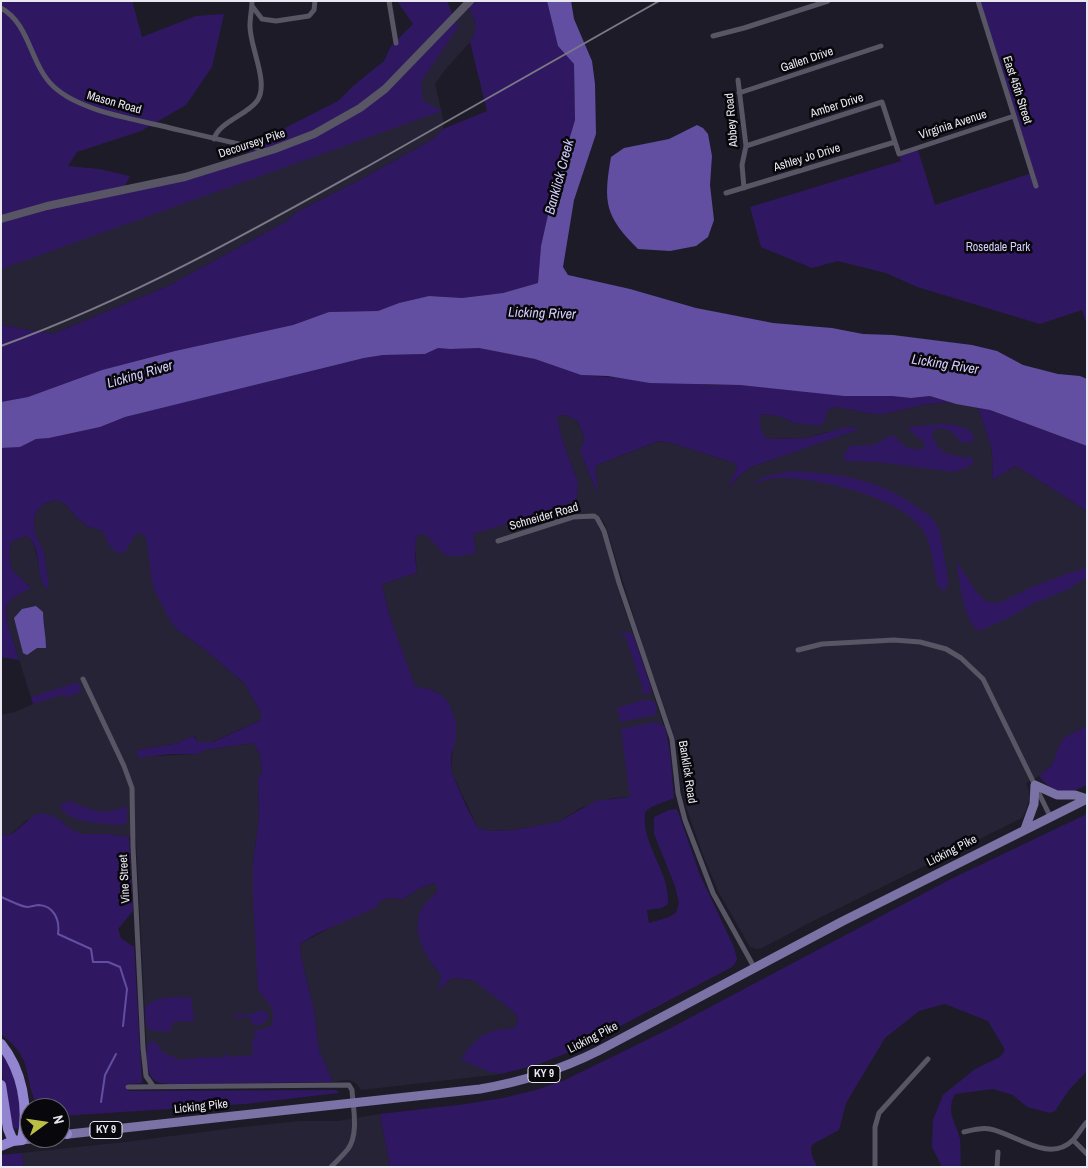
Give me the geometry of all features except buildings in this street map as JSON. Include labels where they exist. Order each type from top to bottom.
[{"type":"highway","points":[[1,1044],[14,1064],[20,1081],[25,1119],[18,1141]]},
{"type":"highway","points":[[1,1085],[8,1129],[18,1141]]},
{"type":"highway","points":[[1,1138],[18,1141]]},
{"type":"highway","points":[[1,1146],[18,1141]]},
{"type":"main road","name":"Decoursey Pike","points":[[1,219],[47,206],[156,184],[266,152],[314,134],[360,108],[398,77],[466,3]]},
{"type":"main road","points":[[1025,829],[1034,804],[1035,785],[1057,795],[1075,795],[1087,799]]},
{"type":"main road","name":"Licking Pike","points":[[70,1131],[353,1104],[491,1087],[548,1072],[598,1051],[754,967],[1087,799]]},
{"type":"street","points":[[252,4],[262,19],[276,21],[309,16],[314,10],[315,1]]},
{"type":"street","points":[[389,1],[396,43]]},
{"type":"street","points":[[713,36],[828,1]]},
{"type":"street","name":"East 45th Street","points":[[978,1],[1036,186]]},
{"type":"street","points":[[214,139],[220,128],[252,106],[262,92],[252,44],[250,25],[252,4]]},
{"type":"street","name":"Mason Road","points":[[1,8],[14,18],[41,72],[50,84],[66,97],[86,106],[132,119],[262,149],[266,152]]},
{"type":"street","name":"Gallen Drive","points":[[739,93],[881,46]]},
{"type":"street","name":"Abbey Road","points":[[738,80],[746,146],[742,165],[744,188]]},
{"type":"street","name":"Amber Drive","points":[[746,146],[882,102],[899,154]]},
{"type":"street","name":"Virginia Avenue","points":[[899,154],[1014,116]]},
{"type":"street","name":"Ashley Jo Drive","points":[[726,193],[895,142]]},
{"type":"street","name":"Schneider Road","points":[[498,541],[573,517],[588,515],[597,518],[608,544]]},
{"type":"street","name":"Banklick Road","points":[[608,544],[672,739],[678,793],[686,820],[713,893],[754,967]]},
{"type":"street","points":[[798,650],[822,644],[894,640],[920,642],[946,649],[961,658],[983,679],[1050,816]]},
{"type":"street","name":"Vine Street","points":[[83,679],[124,766],[132,788],[143,1048],[146,1076],[153,1086]]},
{"type":"street","points":[[875,1167],[875,1126],[879,1113],[928,1059]]},
{"type":"street","points":[[128,1087],[346,1085],[352,1088],[352,1140],[348,1148],[331,1167]]},
{"type":"street","points":[[964,1132],[991,1129],[1046,1149],[1057,1148],[1073,1140],[1087,1122]]},
{"type":"street","points":[[1073,1140],[1087,1154]]},
{"type":"street","points":[[997,1167],[998,1152]]},
{"type":"shaded area","points":[[462,1],[470,1],[466,6],[473,14],[476,31],[470,42],[435,84],[444,123],[442,132],[435,138],[360,180],[297,212],[287,221],[168,286],[53,334],[1,325],[1,219],[121,191],[275,149],[466,5]]},
{"type":"shaded area","points":[[950,402],[978,408],[991,446],[992,480],[1016,466],[1087,511],[1087,726],[1065,737],[1059,746],[1052,765],[1039,776],[1026,783],[1029,791],[1029,800],[1022,818],[762,948],[750,947],[719,893],[687,810],[680,757],[675,738],[644,649],[605,524],[599,516],[598,527],[602,532],[621,599],[666,732],[670,753],[630,797],[613,798],[581,808],[558,822],[514,830],[490,831],[478,828],[451,771],[453,747],[443,696],[432,690],[415,687],[389,614],[382,584],[417,573],[415,546],[416,538],[420,534],[426,535],[435,543],[476,553],[473,534],[577,498],[578,482],[562,439],[557,416],[565,415],[576,419],[583,433],[582,456],[597,493],[595,468],[597,465],[660,441],[735,463],[737,467],[729,488],[740,475],[751,467],[859,429],[827,432],[806,438],[768,439],[762,434],[759,426],[760,414],[779,416],[794,423],[826,413],[828,409],[838,407],[872,414],[884,414],[922,405]]},
{"type":"shaded area","points":[[55,500],[64,503],[78,519],[89,527],[103,531],[107,538],[131,541],[136,534],[140,533],[146,538],[176,629],[204,649],[245,684],[261,713],[261,720],[212,742],[197,742],[195,736],[179,743],[139,750],[137,757],[197,754],[206,750],[253,743],[260,754],[262,773],[258,779],[259,817],[253,863],[253,897],[297,1016],[249,1083],[159,1083],[153,1079],[150,1073],[147,1053],[136,838],[107,834],[81,834],[69,828],[60,820],[27,820],[11,834],[1,835],[1,715],[15,712],[33,704],[7,621],[6,606],[29,585],[12,570],[9,554],[11,542],[26,536],[30,538],[34,545],[42,581],[48,590],[44,552],[35,534],[34,520],[36,512],[44,504]]},
{"type":"shaded area","points":[[436,883],[438,890],[422,909],[434,967],[443,976],[437,990],[452,978],[474,980],[514,1012],[518,1019],[515,1028],[491,1032],[479,1066],[490,1072],[501,1074],[361,1090],[352,1081],[333,1082],[319,1050],[314,1011],[300,944],[380,901],[389,898],[403,899],[422,887]]},
{"type":"shaded area","points":[[380,1114],[390,1167],[24,1167],[22,1153],[300,1121],[337,1121]]},
{"type":"green space","points":[[1,1],[134,1],[133,4],[142,37],[196,16],[224,14],[212,67],[186,105],[141,131],[77,152],[68,166],[99,169],[130,176],[122,191],[234,163],[271,135],[338,101],[384,61],[391,46],[413,24],[397,1],[447,1],[458,27],[421,82],[423,101],[442,111],[1,269]]},
{"type":"green space","points":[[470,1],[547,1],[558,46],[574,64],[575,120],[552,197],[541,246],[538,283],[503,293],[462,298],[429,296],[399,303],[378,311],[329,312],[293,325],[175,351],[102,370],[28,397],[1,402],[1,325],[53,334],[168,286],[287,221],[297,212],[360,180],[435,138],[443,129],[487,111],[470,42],[475,33],[475,23],[466,5]]},
{"type":"green space","name":"Rosedale Park","points":[[978,1],[1087,1],[1087,325],[1082,310],[1040,324],[917,287],[886,273],[838,261],[812,268],[761,247],[750,207],[901,161],[899,154],[917,147],[935,205],[1032,173]]},
{"type":"green space","points":[[438,348],[479,348],[535,359],[581,375],[709,385],[740,385],[844,396],[911,398],[930,396],[950,402],[922,405],[884,414],[872,414],[838,407],[829,409],[826,413],[825,422],[818,426],[794,423],[779,416],[761,414],[760,428],[768,439],[806,438],[848,427],[860,429],[751,467],[740,475],[728,489],[737,467],[735,463],[659,441],[597,465],[595,468],[598,495],[582,456],[580,448],[584,443],[583,433],[577,420],[565,415],[557,416],[562,439],[578,482],[577,498],[567,505],[473,534],[476,553],[446,556],[426,535],[420,534],[416,538],[415,557],[417,573],[382,584],[389,614],[415,686],[432,690],[443,696],[449,703],[456,724],[456,737],[451,756],[451,771],[478,828],[490,831],[514,830],[558,822],[596,801],[630,797],[621,729],[656,722],[665,727],[670,753],[674,798],[651,807],[645,812],[645,824],[647,836],[665,880],[668,904],[662,908],[647,910],[649,923],[676,913],[679,903],[675,886],[654,834],[654,817],[669,810],[677,809],[700,875],[733,945],[737,958],[732,967],[575,1050],[536,1065],[501,1074],[490,1072],[461,1060],[470,1047],[481,1037],[493,1031],[515,1028],[518,1019],[514,1012],[473,980],[452,978],[437,991],[442,976],[426,953],[419,935],[418,926],[422,908],[438,890],[435,883],[422,887],[403,899],[389,898],[380,901],[375,908],[316,934],[300,944],[314,1011],[319,1050],[333,1082],[161,1083],[153,1079],[147,1066],[146,1055],[149,1042],[155,1041],[165,1054],[175,1056],[175,1060],[199,1058],[200,1053],[202,1058],[224,1057],[226,1052],[228,1057],[253,1055],[252,1040],[255,1040],[254,1031],[270,1027],[273,1022],[272,1008],[258,990],[253,897],[253,863],[259,817],[258,779],[262,772],[260,754],[253,743],[206,750],[197,754],[171,754],[137,758],[138,750],[179,743],[194,736],[197,742],[213,742],[261,720],[261,713],[245,684],[204,649],[176,629],[169,619],[153,587],[146,538],[140,533],[136,534],[124,553],[119,553],[112,549],[103,531],[89,527],[78,519],[64,503],[55,500],[44,504],[36,512],[34,520],[35,534],[44,552],[49,590],[41,579],[37,554],[32,540],[26,536],[11,542],[9,554],[12,570],[31,588],[13,598],[6,606],[7,621],[19,660],[1,657],[1,448],[20,447],[36,439],[100,427],[125,417],[364,358],[383,355],[425,354]]},
{"type":"green space","points":[[978,408],[990,410],[1087,446],[1087,511],[1016,466],[992,480],[991,446]]},
{"type":"green space","points":[[942,424],[957,425],[965,428],[975,438],[969,443],[961,442],[949,430],[936,428],[932,433],[941,450],[951,455],[972,458],[974,463],[954,472],[878,462],[846,461],[844,459],[845,452],[850,446],[874,445],[890,436],[895,436],[900,443],[910,448],[923,449],[925,444],[908,427]]},
{"type":"green space","points":[[792,471],[857,479],[902,497],[929,515],[935,522],[940,536],[947,572],[947,589],[941,590],[937,584],[930,548],[922,529],[911,518],[895,507],[854,491],[810,481],[774,478],[752,484],[766,476]]},
{"type":"green space","points":[[956,561],[978,594],[987,602],[999,603],[1032,587],[1087,568],[1087,580],[1084,579],[1067,590],[1034,603],[984,629],[976,630],[971,623],[965,606]]},
{"type":"green space","points":[[624,632],[633,634],[651,692],[641,693],[643,689],[625,635],[621,636]]},
{"type":"green space","points":[[75,683],[79,684],[82,688],[80,692],[67,698],[65,694],[33,704],[31,697]]},
{"type":"green space","points":[[648,700],[655,702],[657,707],[655,715],[621,722],[617,708]]},
{"type":"green space","points":[[1087,726],[1087,785],[1066,792],[1055,790],[1039,776],[1052,765],[1059,746],[1065,737]]},
{"type":"green space","points":[[70,801],[90,809],[106,812],[127,807],[127,822],[123,825],[78,820],[64,812],[59,805]]},
{"type":"green space","points":[[36,814],[48,814],[81,834],[107,834],[129,837],[133,911],[118,929],[121,938],[134,947],[142,1083],[127,1084],[128,1091],[335,1090],[338,1093],[245,1104],[70,1115],[70,1098],[34,1098],[21,1055],[1,1034],[1,835],[12,834]]},
{"type":"green space","points":[[1087,814],[1087,1071],[1069,1090],[1055,1111],[1050,1113],[1027,1107],[1013,1095],[993,1089],[955,1094],[952,1100],[951,1112],[960,1139],[961,1167],[942,1167],[932,1147],[933,1120],[943,1095],[975,1069],[1000,1057],[1005,1050],[988,1021],[945,1004],[919,1011],[885,1038],[846,1103],[839,1130],[813,1144],[811,1147],[812,1156],[817,1167],[390,1167],[380,1114],[503,1098],[536,1090],[565,1080],[667,1030],[951,879]]},
{"type":"green space","points":[[190,997],[194,1021],[173,1022],[171,1031],[149,1029],[146,1021],[145,1007],[150,1003],[166,998]]},
{"type":"green space","points":[[262,1010],[268,1013],[268,1019],[260,1025],[251,1023],[251,1017],[234,1018],[234,1015],[251,1014]]},
{"type":"green space","points":[[1,1050],[15,1076],[20,1106],[20,1128],[13,1129],[11,1127]]},
{"type":"green space","points":[[22,1153],[24,1167],[1,1167],[1,1155]]},
{"type":"water","points":[[547,1],[571,1],[574,19],[592,61],[595,84],[596,134],[574,200],[563,267],[568,275],[630,289],[696,308],[773,323],[832,328],[863,334],[893,335],[972,345],[997,351],[1023,365],[1058,374],[1080,376],[1087,379],[1087,446],[990,410],[956,404],[930,396],[911,398],[844,396],[740,385],[650,383],[608,376],[581,375],[535,359],[479,348],[438,348],[425,354],[383,355],[364,358],[125,417],[100,427],[36,439],[20,447],[1,448],[1,402],[28,397],[102,370],[175,351],[293,325],[329,312],[378,311],[399,303],[429,296],[462,298],[503,293],[538,283],[541,246],[552,197],[575,120],[574,64],[558,46]]},
{"type":"water","points":[[697,125],[708,134],[712,156],[710,185],[714,220],[708,237],[696,246],[670,251],[638,249],[619,227],[609,208],[607,186],[611,157],[624,148],[669,139]]},
{"type":"water","points":[[36,606],[43,612],[46,648],[37,648],[27,655],[23,653],[14,618],[22,609]]},
{"type":"waterway","points":[[1,897],[28,907],[39,905],[49,908],[57,919],[58,934],[91,949],[93,962],[108,962],[120,967],[127,989],[123,1026]]},
{"type":"waterway","points":[[101,1102],[105,1075],[116,1054]]},
{"type":"railway","points":[[1,346],[143,286],[235,239],[370,165],[659,1]]},
{"type":"water label","name":"Banklick Creek","points":[[560,177]]},
{"type":"water label","name":"Licking River","points":[[542,314]]},
{"type":"water label","name":"Licking River","points":[[945,365]]},
{"type":"water label","name":"Licking River","points":[[140,375]]}]
